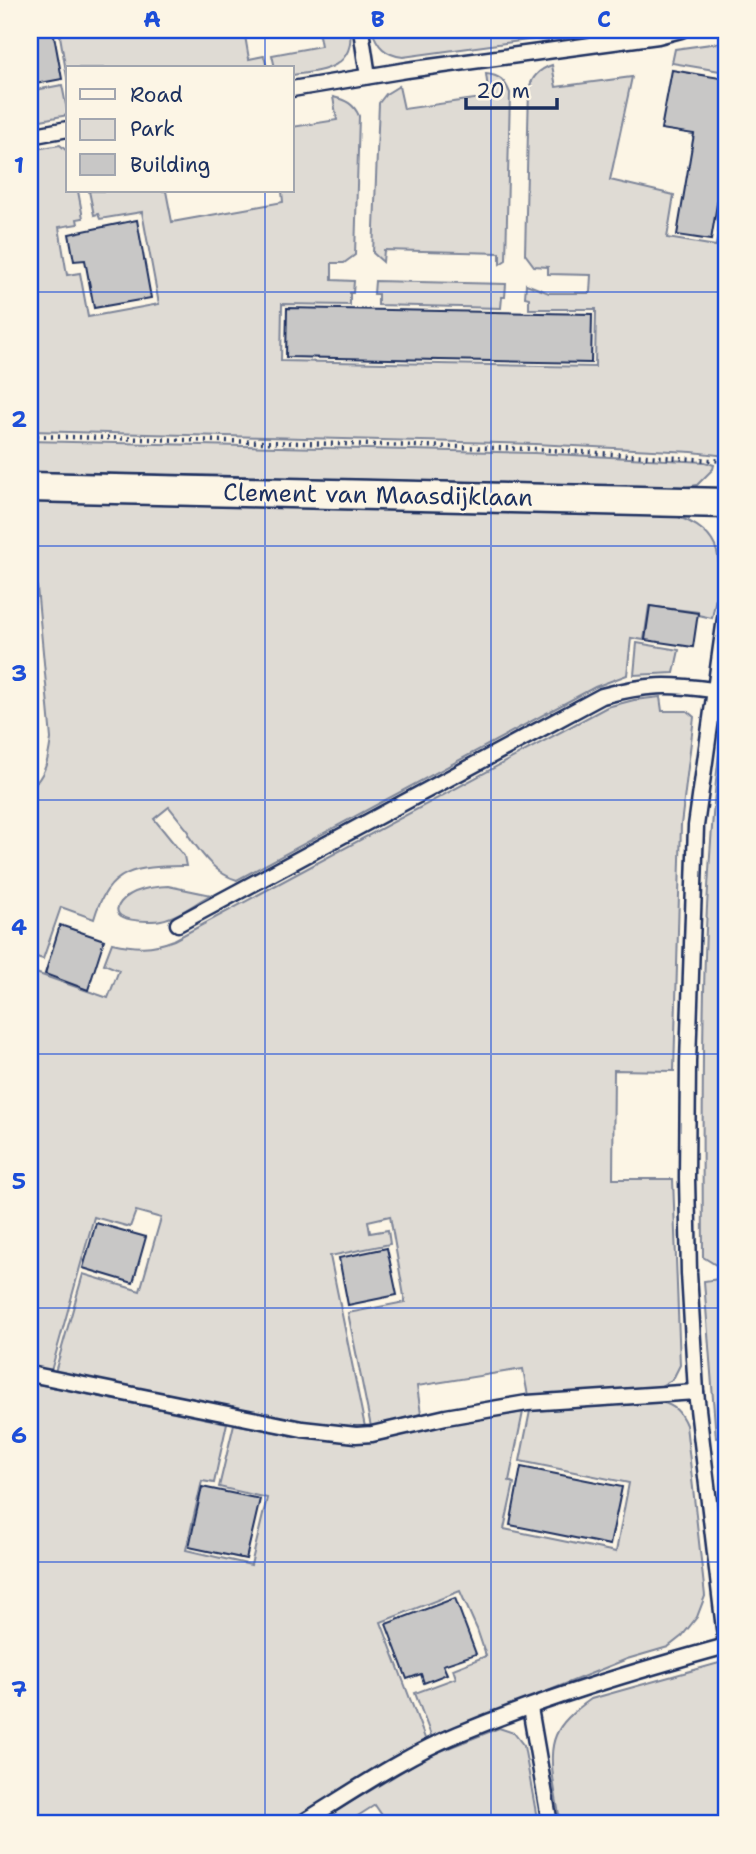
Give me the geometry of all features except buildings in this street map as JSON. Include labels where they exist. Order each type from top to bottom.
[{"type":"street","name":"Clement van Maasdijklaan","points":[[30,487],[726,503]]},
{"type":"lane","points":[[361,30],[368,76]]},
{"type":"lane","points":[[294,89],[658,36],[681,30]]},
{"type":"lane","points":[[30,135],[66,129]]},
{"type":"lane","points":[[300,1824],[426,1749],[457,1734],[632,1672],[726,1646],[696,1392],[689,1273],[688,1191],[689,1008],[696,826],[726,611]]},
{"type":"lane","points":[[178,924],[602,696],[638,686],[674,685],[713,690]]},
{"type":"lane","points":[[30,1374],[302,1429],[356,1435],[527,1403],[696,1392]]},
{"type":"lane","points":[[530,1708],[550,1824]]},
{"type":"path","points":[[30,436],[534,449],[726,461]]},
{"type":"green space","points":[[59,30],[244,30],[249,59],[264,56],[266,66],[66,66],[66,71]]},
{"type":"green space","points":[[318,30],[350,30],[347,53],[334,66],[294,75],[294,66],[275,66],[272,55],[321,46]]},
{"type":"green space","points":[[372,30],[550,30],[542,38],[403,57],[383,49]]},
{"type":"green space","points":[[726,42],[726,72],[672,63],[675,49]]},
{"type":"green space","points":[[552,65],[556,87],[632,77],[610,180],[674,195],[667,238],[716,246],[726,184],[726,456],[535,444],[30,431],[30,150],[60,145],[66,150],[66,192],[78,192],[83,218],[77,219],[78,224],[59,227],[67,275],[80,273],[88,317],[159,304],[142,212],[100,219],[98,214],[94,215],[89,192],[166,192],[172,222],[283,202],[282,192],[294,192],[294,127],[337,120],[333,97],[349,103],[359,116],[355,255],[344,263],[332,263],[332,280],[354,281],[353,293],[350,293],[350,305],[282,304],[281,361],[595,367],[596,309],[529,309],[529,298],[525,297],[526,284],[549,293],[590,293],[591,275],[548,274],[548,267],[534,266],[525,254],[529,89],[532,80]]},
{"type":"green space","points":[[486,74],[501,79],[510,93],[506,260],[500,264],[500,253],[384,250],[383,262],[373,253],[379,103],[386,94],[399,86],[404,109],[489,97]]},
{"type":"green space","points":[[62,85],[66,115],[30,122],[30,91]]},
{"type":"green space","points":[[375,281],[506,284],[501,308],[378,305],[378,294],[374,294]]},
{"type":"green space","points":[[30,441],[534,453],[705,462],[714,465],[697,485],[687,487],[30,472]]},
{"type":"green space","points":[[30,501],[670,514],[704,531],[713,542],[718,554],[718,583],[712,618],[698,615],[698,612],[649,606],[644,640],[631,638],[627,675],[595,687],[237,880],[222,873],[209,862],[169,807],[154,819],[184,856],[186,866],[140,869],[117,879],[108,888],[94,919],[61,907],[43,959],[30,955],[30,789],[43,773],[51,739],[37,587],[30,568]]},
{"type":"green space","points":[[637,643],[679,650],[674,673],[634,675]]},
{"type":"green space","points":[[726,696],[726,1264],[716,1265],[703,1257],[704,976],[711,836]]},
{"type":"green space","points":[[660,697],[662,711],[687,711],[694,717],[681,825],[674,1071],[614,1070],[613,1179],[673,1179],[680,1365],[673,1379],[659,1387],[528,1396],[523,1369],[417,1386],[421,1414],[371,1427],[348,1313],[405,1302],[390,1216],[368,1221],[370,1233],[388,1230],[390,1244],[330,1256],[365,1427],[304,1422],[55,1372],[83,1274],[140,1291],[161,1218],[136,1211],[130,1227],[94,1217],[51,1371],[30,1368],[30,971],[108,998],[119,970],[104,964],[112,943],[143,947],[174,940],[607,707]]},
{"type":"green space","points":[[168,886],[211,895],[180,913],[161,920],[131,920],[119,914],[117,909],[121,902],[136,891]]},
{"type":"green space","points":[[726,1278],[726,1437],[716,1438],[704,1281]]},
{"type":"green space","points":[[33,1383],[227,1423],[214,1483],[202,1481],[186,1550],[251,1565],[267,1498],[219,1487],[234,1424],[300,1437],[357,1443],[373,1442],[446,1424],[523,1412],[509,1481],[514,1483],[504,1529],[616,1552],[629,1483],[520,1461],[530,1411],[661,1402],[676,1410],[686,1425],[705,1596],[697,1617],[682,1636],[668,1647],[627,1659],[432,1738],[415,1693],[456,1678],[453,1669],[486,1656],[460,1591],[381,1622],[426,1741],[287,1824],[30,1824],[30,1385]]},
{"type":"green space","points":[[726,1661],[726,1824],[561,1824],[552,1756],[556,1735],[568,1718],[591,1699]]},
{"type":"green space","points":[[499,1728],[514,1733],[524,1746],[538,1824],[388,1824],[375,1805],[345,1824],[331,1824],[326,1817],[428,1756]]}]
